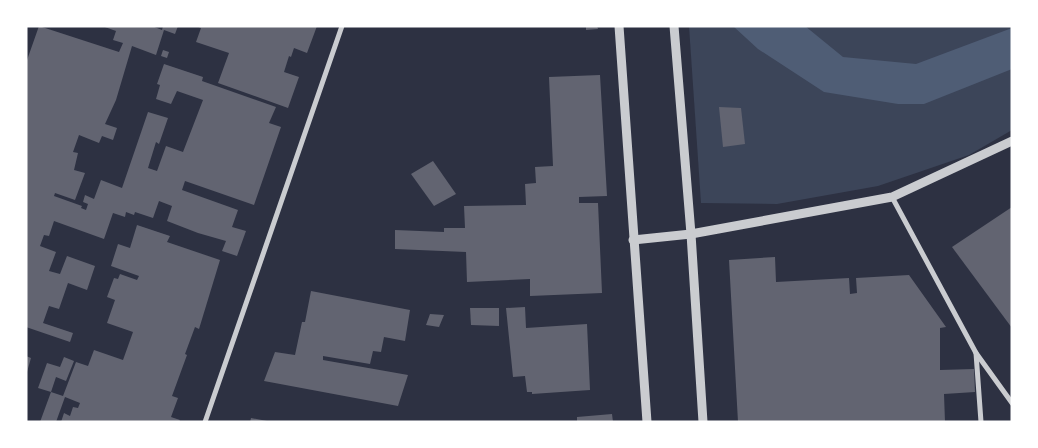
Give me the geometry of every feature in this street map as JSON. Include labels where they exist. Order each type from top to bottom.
[{"type":"street","points":[[205,422],[342,26]]},
{"type":"street","points":[[619,26],[647,422]]},
{"type":"street","points":[[674,26],[692,234],[703,422]]},
{"type":"street","points":[[633,240],[692,234],[892,197],[1012,142]]},
{"type":"street","points":[[892,197],[976,353],[1012,403]]},
{"type":"street","points":[[976,353],[981,422]]},
{"type":"shaded area","points":[[689,26],[1012,26],[1012,130],[969,155],[878,186],[777,204],[701,203]]},
{"type":"shaded area","points":[[733,26],[805,26],[843,57],[916,64],[1012,28],[1012,69],[924,104],[898,104],[824,92],[758,49]]},
{"type":"building","points":[[39,26],[119,52],[123,43],[113,40],[116,31],[102,26],[152,26],[162,30],[163,26],[178,26],[175,34],[164,30],[156,55],[132,46],[116,100],[105,124],[117,128],[113,140],[102,136],[99,143],[79,135],[73,152],[78,153],[74,170],[85,173],[75,200],[55,193],[54,196],[82,206],[81,208],[86,210],[88,204],[83,202],[85,195],[94,199],[101,180],[122,188],[148,112],[168,118],[159,144],[156,142],[148,168],[157,171],[166,146],[183,152],[203,100],[177,91],[171,104],[156,99],[160,85],[157,84],[164,64],[203,77],[202,81],[276,107],[269,123],[281,127],[254,205],[185,181],[182,190],[238,210],[232,227],[246,231],[237,256],[222,251],[226,241],[167,221],[172,206],[159,201],[153,218],[135,212],[134,215],[126,212],[125,217],[113,213],[104,239],[54,221],[49,236],[44,235],[40,246],[56,252],[49,271],[60,274],[67,256],[95,266],[87,290],[68,283],[59,309],[49,306],[43,323],[73,333],[70,342],[26,327],[26,63]]},
{"type":"building","points":[[196,26],[317,26],[307,53],[294,48],[291,57],[289,56],[284,72],[299,77],[288,108],[218,83],[229,53],[196,42],[201,28]]},
{"type":"building","points":[[586,26],[597,26],[598,29],[586,30]]},
{"type":"building","points":[[163,50],[169,52],[167,58],[161,56]]},
{"type":"building","points":[[600,75],[607,196],[579,197],[579,203],[598,203],[602,293],[530,296],[530,279],[467,282],[466,252],[395,249],[395,230],[444,232],[444,228],[465,228],[464,206],[526,205],[525,184],[536,183],[535,167],[553,166],[549,77]]},
{"type":"building","points":[[719,107],[741,108],[745,144],[723,147]]},
{"type":"building","points":[[433,161],[456,194],[434,206],[411,174]]},
{"type":"building","points":[[1012,207],[1012,328],[952,247]]},
{"type":"building","points":[[137,225],[170,236],[167,242],[220,260],[199,329],[195,327],[172,396],[178,398],[171,417],[180,420],[179,422],[61,422],[64,413],[70,416],[73,407],[78,408],[80,403],[65,397],[56,422],[40,422],[51,392],[63,396],[76,362],[88,366],[94,350],[123,360],[133,332],[107,323],[115,300],[107,297],[114,278],[118,279],[120,274],[137,280],[139,276],[111,266],[118,244],[130,248]]},
{"type":"building","points":[[775,257],[776,282],[849,278],[850,294],[857,293],[856,278],[909,275],[946,327],[940,328],[940,370],[974,369],[975,392],[944,394],[945,422],[738,422],[729,260]]},
{"type":"building","points":[[311,291],[410,310],[405,341],[384,337],[381,352],[373,351],[370,364],[323,356],[323,360],[408,375],[398,406],[264,381],[275,352],[295,355],[302,322],[305,322]]},
{"type":"building","points":[[525,307],[526,328],[587,324],[590,390],[532,394],[532,392],[527,392],[525,376],[513,377],[506,308]]},
{"type":"building","points":[[470,308],[499,308],[499,326],[471,325]]},
{"type":"building","points":[[430,314],[444,315],[439,327],[426,325]]},
{"type":"building","points":[[26,356],[31,358],[27,372],[26,372]]},
{"type":"building","points":[[64,357],[74,361],[66,381],[56,377],[51,392],[38,388],[47,363],[60,367]]},
{"type":"building","points":[[612,414],[613,422],[577,422],[577,417]]},
{"type":"building","points":[[251,418],[267,421],[267,422],[250,422]]}]
